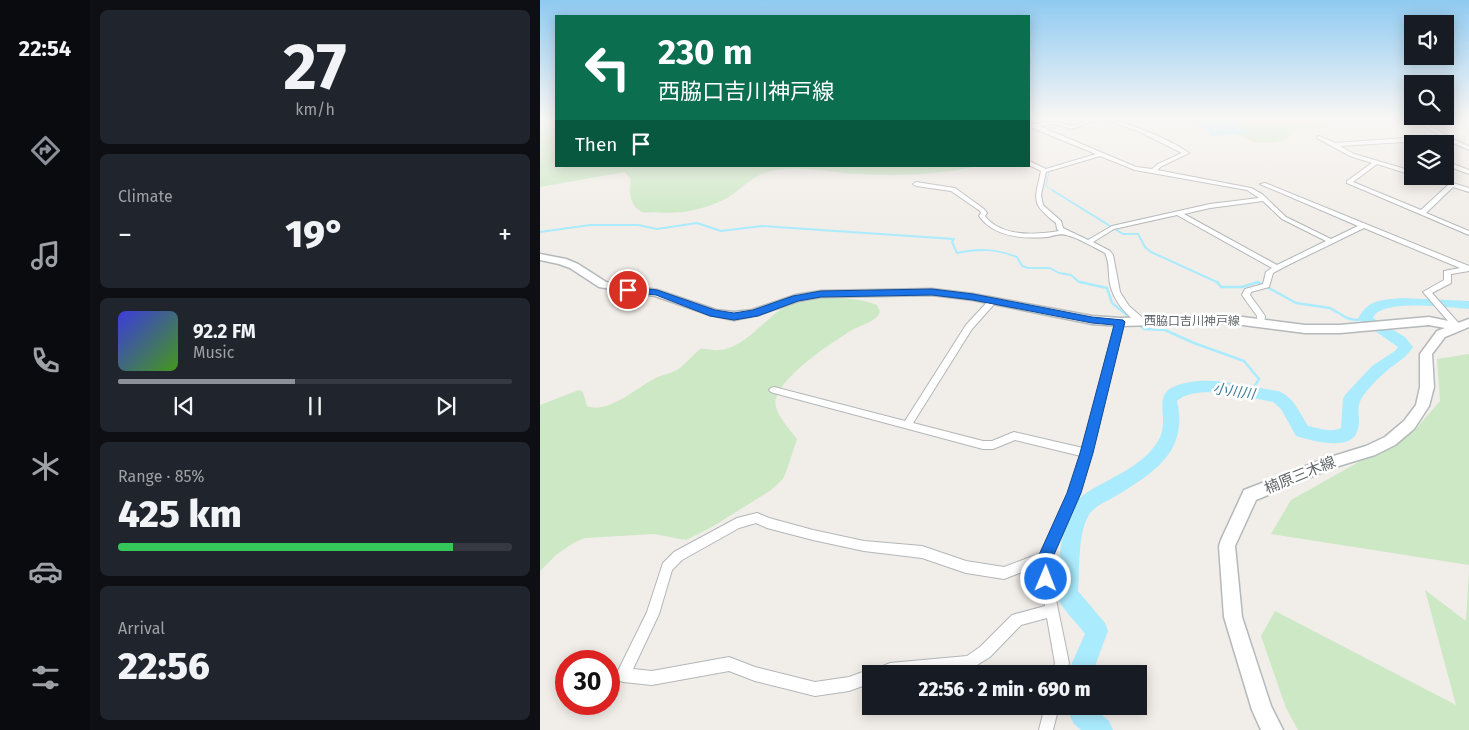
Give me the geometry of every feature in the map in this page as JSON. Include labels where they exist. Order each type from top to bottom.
[{"type":"main road","name":"西脇口吉川神戸線","points":[[540,257],[562,261],[574,266],[603,285],[664,294],[714,313],[729,316],[754,313],[796,298],[821,294],[932,292],[993,301],[1092,320],[1130,322],[1226,319],[1306,329],[1340,329],[1429,321],[1463,325]]},
{"type":"main road","name":"楠原三木線","points":[[1272,730],[1262,710],[1233,617],[1228,546],[1250,495],[1390,441],[1408,425],[1422,406],[1427,388],[1426,354],[1441,334],[1463,325]]},
{"type":"street","points":[[1095,152],[1129,166],[1249,189],[1260,195],[1284,218],[1331,241]]},
{"type":"street","points":[[1153,171],[1160,165],[1186,153],[1184,152]]},
{"type":"street","points":[[1347,152],[1404,171]]},
{"type":"street","points":[[1044,171],[1100,154]]},
{"type":"street","points":[[1376,162],[1350,182],[1469,233]]},
{"type":"street","points":[[1030,163],[1043,168],[1044,171]]},
{"type":"street","points":[[1454,166],[1469,172]]},
{"type":"street","points":[[1044,171],[1038,202],[1040,208],[1059,222],[1060,229],[1103,248],[1111,256],[1112,281],[1130,322],[1074,493],[1045,557],[1047,582],[1062,665]]},
{"type":"street","points":[[916,184],[953,189],[982,210],[984,221],[1001,231],[1036,236],[1065,232]]},
{"type":"street","points":[[1262,184],[1286,192],[1319,209],[1469,268]]},
{"type":"street","points":[[1422,213],[1452,185],[1468,188]]},
{"type":"street","points":[[1089,242],[1112,228],[1178,213],[1264,199]]},
{"type":"street","points":[[1178,213],[1277,268]]},
{"type":"street","points":[[1261,323],[1261,316],[1246,295],[1248,291],[1266,285],[1267,277],[1277,268],[1363,226]]},
{"type":"street","points":[[1463,325],[1444,310],[1427,292],[1448,281],[1447,273],[1469,268]]},
{"type":"street","points":[[907,425],[970,327],[993,301]]},
{"type":"street","points":[[774,390],[983,446],[993,445],[1014,436],[1087,453]]},
{"type":"street","points":[[862,679],[849,684],[815,689],[755,674],[729,664],[652,678],[623,675],[653,614],[667,567],[678,556],[737,523],[757,518],[767,524],[864,546],[922,552],[966,567],[1004,573],[1045,557]]},
{"type":"street","points":[[946,665],[969,663],[986,652],[1017,620],[1052,610]]},
{"type":"street","points":[[1046,730],[1050,715]]},
{"type":"green space","points":[[540,152],[555,152],[555,167],[973,167],[945,172],[903,175],[860,174],[798,168],[785,169],[757,176],[727,198],[709,206],[673,213],[643,212],[638,209],[632,202],[630,193],[631,179],[625,172],[540,187]]},
{"type":"green space","points":[[824,298],[864,301],[877,305],[880,312],[872,321],[852,330],[818,353],[782,386],[777,397],[777,411],[797,439],[783,479],[771,490],[712,527],[686,540],[654,534],[585,538],[557,554],[540,571],[540,405],[579,390],[583,392],[587,406],[596,408],[614,403],[650,381],[677,370],[700,349],[719,350],[728,348],[746,339],[778,311],[790,304]]},
{"type":"green space","points":[[1469,354],[1469,565],[1271,534],[1291,500],[1414,431],[1440,401],[1437,359]]},
{"type":"green space","points":[[1469,570],[1469,730],[1298,730],[1286,708],[1261,636],[1275,611],[1456,705],[1425,590],[1466,621]]},
{"type":"waterway","points":[[1049,171],[1046,186],[1054,191]]},
{"type":"waterway","points":[[1052,190],[1123,234],[1138,234],[1145,247],[1151,252],[1217,282]]},
{"type":"waterway","points":[[540,232],[590,225],[638,225],[657,229],[697,223],[721,231],[762,226],[954,239],[952,242],[957,253],[973,250],[1002,252],[1017,257],[1022,266],[1028,268],[1050,268],[1059,273],[1071,275],[1079,282],[1083,283]]},
{"type":"waterway","points":[[1217,282],[1221,287],[1242,287],[1255,283]]},
{"type":"waterway","points":[[1083,283],[1107,288],[1112,303],[1133,320]]},
{"type":"waterway","points":[[1255,283],[1260,283]]},
{"type":"waterway","points":[[1255,283],[1260,283]]},
{"type":"waterway","points":[[1260,283],[1296,303],[1330,308],[1347,318],[1355,320],[1365,319]]},
{"type":"waterway","name":"小川川","points":[[1084,665],[1097,631],[1067,594],[1070,550],[1078,517],[1087,503],[1145,467],[1165,445],[1171,432],[1173,416],[1169,399],[1177,392],[1209,386],[1278,397],[1287,405],[1302,431],[1326,437],[1337,436],[1349,431],[1351,399],[1377,370],[1400,355],[1406,347],[1400,340],[1365,319],[1370,310],[1378,305],[1403,302],[1469,305]]},
{"type":"waterway","points":[[1139,325],[1144,329],[1165,330],[1194,343],[1244,361],[1259,379],[1250,394]]},
{"type":"waterway","name":"小川川","points":[[1083,715],[1100,730]]},
{"type":"route","points":[[628,290],[670,296],[714,313],[734,316],[754,313],[796,298],[821,294],[932,292],[973,297],[1092,320],[1120,322],[1087,453],[1074,493],[1045,557],[1046,579]]}]
